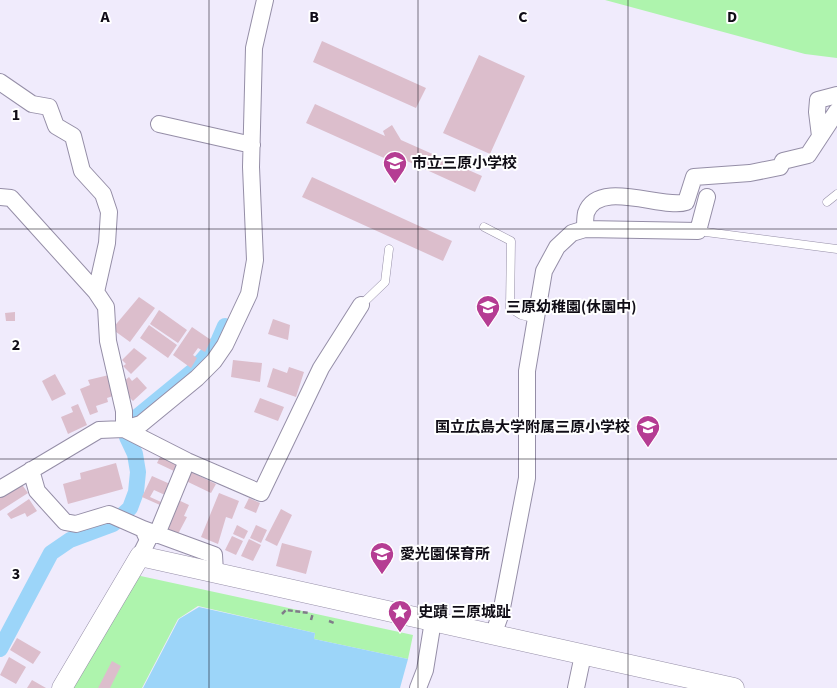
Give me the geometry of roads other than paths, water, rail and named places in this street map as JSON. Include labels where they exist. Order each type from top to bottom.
[{"type":"street","points":[[0,489],[99,430],[124,429],[141,424],[197,378],[214,361],[235,326],[249,294],[255,260],[252,230],[254,48],[265,0]]},
{"type":"street","points":[[0,82],[32,104],[49,107],[56,126],[73,136],[82,172],[103,194],[109,212],[107,243],[96,292]]},
{"type":"street","points":[[820,136],[817,112],[818,100],[837,95]]},
{"type":"street","points":[[585,229],[586,213],[593,203],[607,197],[626,196],[676,205],[686,202],[694,177],[750,173],[780,167],[783,161],[808,155],[837,111]]},
{"type":"street","points":[[159,124],[252,146]]},
{"type":"street","points":[[0,197],[11,198],[96,292],[106,307],[108,341],[124,411],[124,429]]},
{"type":"street","points":[[493,635],[501,613],[527,478],[527,371],[544,271],[557,247],[572,233],[585,229],[698,231],[707,197]]},
{"type":"street","points":[[124,429],[187,461],[261,493],[320,368],[361,305]]},
{"type":"street","points":[[62,688],[140,556],[150,531],[187,461]]},
{"type":"street","points":[[31,470],[37,490],[65,522],[76,524],[109,514],[214,555],[215,572]]},
{"type":"street","points":[[140,556],[583,655],[708,685],[734,688]]},
{"type":"street","points":[[418,688],[425,670],[433,621]]},
{"type":"street","points":[[576,688],[583,655]]},
{"type":"lane","points":[[827,202],[837,194]]},
{"type":"lane","points":[[484,227],[511,241],[510,308],[521,315],[537,319]]},
{"type":"lane","points":[[698,231],[837,249]]},
{"type":"lane","points":[[361,305],[385,282],[389,249]]},
{"type":"water","points":[[199,607],[315,633],[314,639],[408,659],[400,688],[143,688],[179,619]]},
{"type":"waterway","points":[[0,649],[51,553],[70,540],[113,524],[130,508],[136,492],[138,472],[135,454],[127,437],[132,421],[193,371],[218,342],[225,326]]},
{"type":"place","name":"市立三原小学校","points":[[395,184]]},
{"type":"place","name":"三原幼稚園(休園中)","points":[[488,328]]},
{"type":"place","name":"国立広島大学附属三原小学校","points":[[648,448]]},
{"type":"place","name":"愛光園保育所","points":[[382,575]]},
{"type":"place","name":"史蹟 三原城趾","points":[[400,633]]}]
